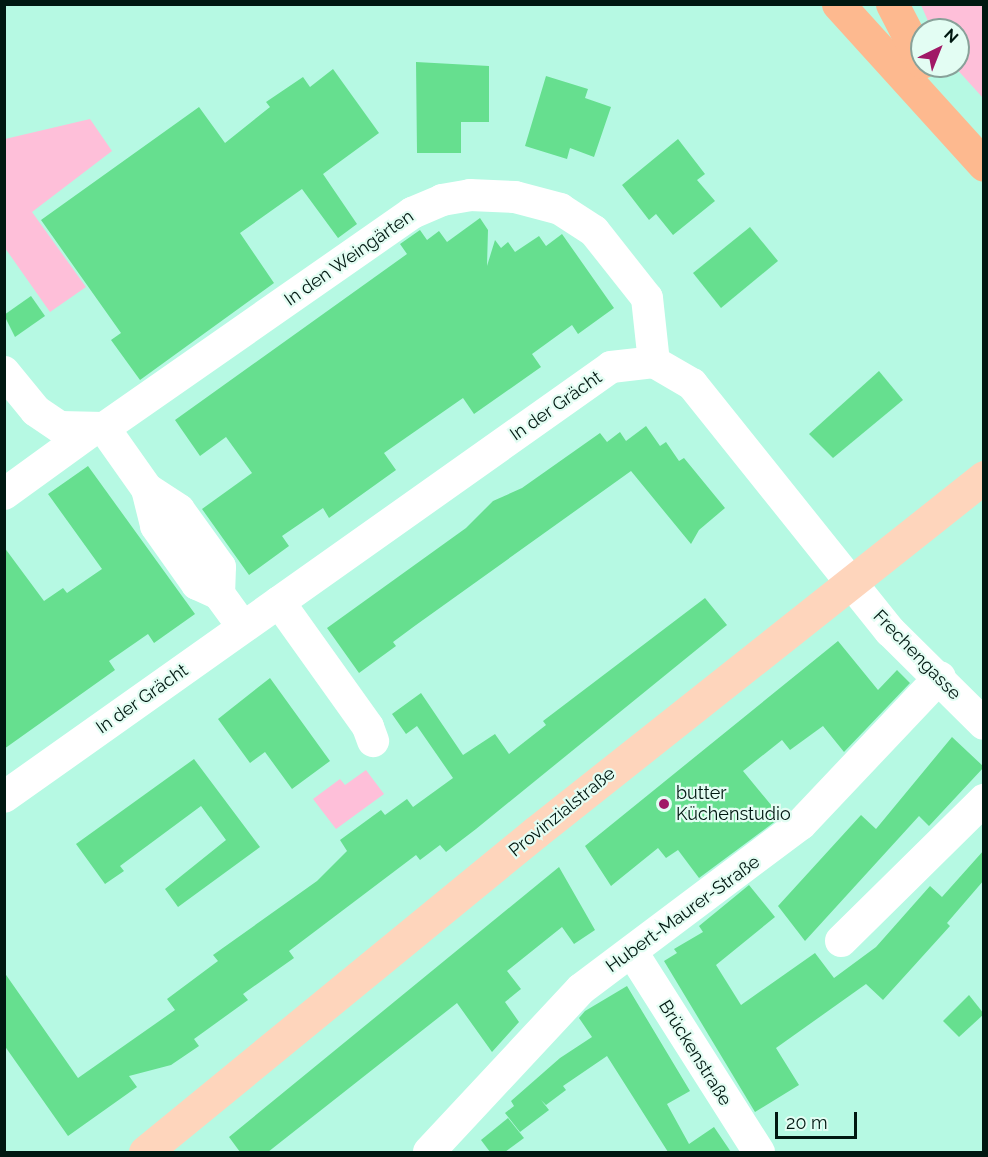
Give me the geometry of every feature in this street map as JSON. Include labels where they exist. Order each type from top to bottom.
[{"type":"highway","points":[[838,4],[984,165]]},
{"type":"highway","points":[[892,4],[910,39]]},
{"type":"highway","points":[[936,78],[984,129]]},
{"type":"main road","name":"Provinzialstraße","points":[[145,1152],[536,832],[852,584],[984,477]]},
{"type":"street","name":"In den Weingärten","points":[[4,494],[412,213],[442,200],[470,195],[515,197],[560,209],[594,231],[619,257],[647,298],[654,362]]},
{"type":"street","points":[[654,362],[692,384],[852,584]]},
{"type":"street","name":"In der Grächt","points":[[4,797],[611,367],[654,362]]},
{"type":"street","points":[[4,372],[44,416],[60,427],[98,429],[147,489],[179,510],[220,567],[219,594],[243,627]]},
{"type":"street","name":"Frechengasse","points":[[852,584],[890,631],[940,677],[984,724]]},
{"type":"street","points":[[279,602],[368,727],[373,741]]},
{"type":"street","name":"Hubert-Maurer-Straße","points":[[429,1152],[541,1028],[581,989],[801,824],[940,677]]},
{"type":"street","points":[[841,941],[984,800]]},
{"type":"street","name":"Brückenstraße","points":[[632,952],[759,1152]]},
{"type":"shaded area","points":[[921,5],[983,5],[983,98],[965,78],[970,78],[970,18],[927,18]]},
{"type":"shaded area","points":[[90,119],[112,151],[32,212],[86,287],[50,312],[5,248],[5,139]]},
{"type":"shaded area","points":[[366,770],[384,794],[336,829],[313,799],[340,779],[345,785]]},
{"type":"building","points":[[416,62],[489,66],[489,122],[461,122],[461,153],[417,153]]},
{"type":"building","points":[[333,69],[379,133],[323,174],[357,224],[338,238],[302,189],[240,233],[274,283],[140,380],[111,340],[121,333],[41,220],[199,107],[225,143],[270,107],[266,102],[303,77],[310,87]]},
{"type":"building","points":[[546,76],[588,89],[585,98],[611,107],[594,157],[570,148],[567,159],[525,146]]},
{"type":"building","points":[[678,139],[705,174],[697,180],[715,201],[673,235],[656,214],[649,220],[622,185]]},
{"type":"building","points":[[480,218],[488,230],[487,266],[495,240],[501,248],[508,242],[515,252],[539,236],[546,246],[562,234],[614,308],[578,334],[572,325],[532,354],[541,367],[474,414],[463,398],[384,453],[396,470],[329,518],[323,508],[282,536],[289,546],[249,575],[202,509],[252,473],[226,437],[200,456],[175,420],[407,254],[400,244],[420,230],[427,240],[439,231],[447,242]]},
{"type":"building","points":[[750,227],[778,261],[721,308],[693,273]]},
{"type":"building","points":[[31,296],[45,316],[15,337],[4,315]]},
{"type":"building","points":[[879,371],[903,400],[833,458],[809,434]]},
{"type":"building","points":[[646,426],[660,446],[666,442],[679,461],[684,458],[725,508],[699,530],[691,544],[631,471],[393,642],[396,646],[359,673],[327,628],[466,528],[493,501],[522,488],[600,433],[607,442],[620,432],[626,441]]},
{"type":"building","points":[[88,466],[195,614],[154,643],[148,634],[109,661],[115,670],[4,749],[4,547],[44,601],[63,588],[67,593],[102,569],[48,494]]},
{"type":"building","points":[[705,598],[727,625],[446,852],[440,845],[420,860],[416,855],[289,951],[294,958],[243,994],[248,1000],[194,1039],[199,1046],[171,1065],[129,1076],[137,1087],[68,1136],[4,1045],[4,972],[78,1078],[175,1010],[167,999],[218,961],[213,955],[317,881],[347,851],[340,840],[381,810],[385,815],[407,799],[413,807],[453,778],[417,726],[406,734],[392,714],[421,693],[463,755],[495,734],[509,754],[546,725],[543,721]]},
{"type":"building","points":[[838,641],[878,690],[897,670],[910,683],[844,752],[823,726],[790,750],[782,740],[743,771],[781,817],[699,878],[678,850],[666,858],[658,848],[611,886],[585,846]]},
{"type":"building","points":[[270,678],[330,761],[292,789],[265,752],[250,763],[218,719]]},
{"type":"building","points":[[952,737],[984,767],[929,826],[919,816],[805,941],[778,906],[861,815],[876,829]]},
{"type":"building","points":[[194,759],[260,847],[178,907],[165,889],[226,840],[201,806],[120,866],[124,871],[105,884],[76,844]]},
{"type":"building","points":[[984,850],[984,880],[947,923],[950,926],[883,1000],[866,984],[776,1048],[799,1085],[755,1112],[664,961],[677,953],[674,949],[703,932],[699,926],[749,885],[775,917],[716,965],[741,1005],[815,953],[834,978],[876,947],[930,886],[942,897]]},
{"type":"building","points":[[559,867],[595,930],[574,944],[562,927],[507,971],[521,989],[505,1002],[519,1022],[492,1052],[457,1003],[268,1152],[240,1152],[229,1137]]},
{"type":"building","points":[[627,986],[690,1091],[667,1104],[689,1144],[714,1127],[731,1152],[668,1152],[607,1056],[563,1086],[566,1090],[546,1105],[541,1100],[549,1110],[520,1132],[505,1113],[514,1106],[511,1101],[560,1058],[592,1037],[579,1018],[585,1011]]},
{"type":"building","points":[[969,995],[984,1014],[959,1037],[943,1021]]},
{"type":"building","points":[[508,1118],[524,1138],[505,1152],[490,1152],[481,1140]]},
{"type":"place","name":"butter Küchenstudio","points":[[664,804]]}]
